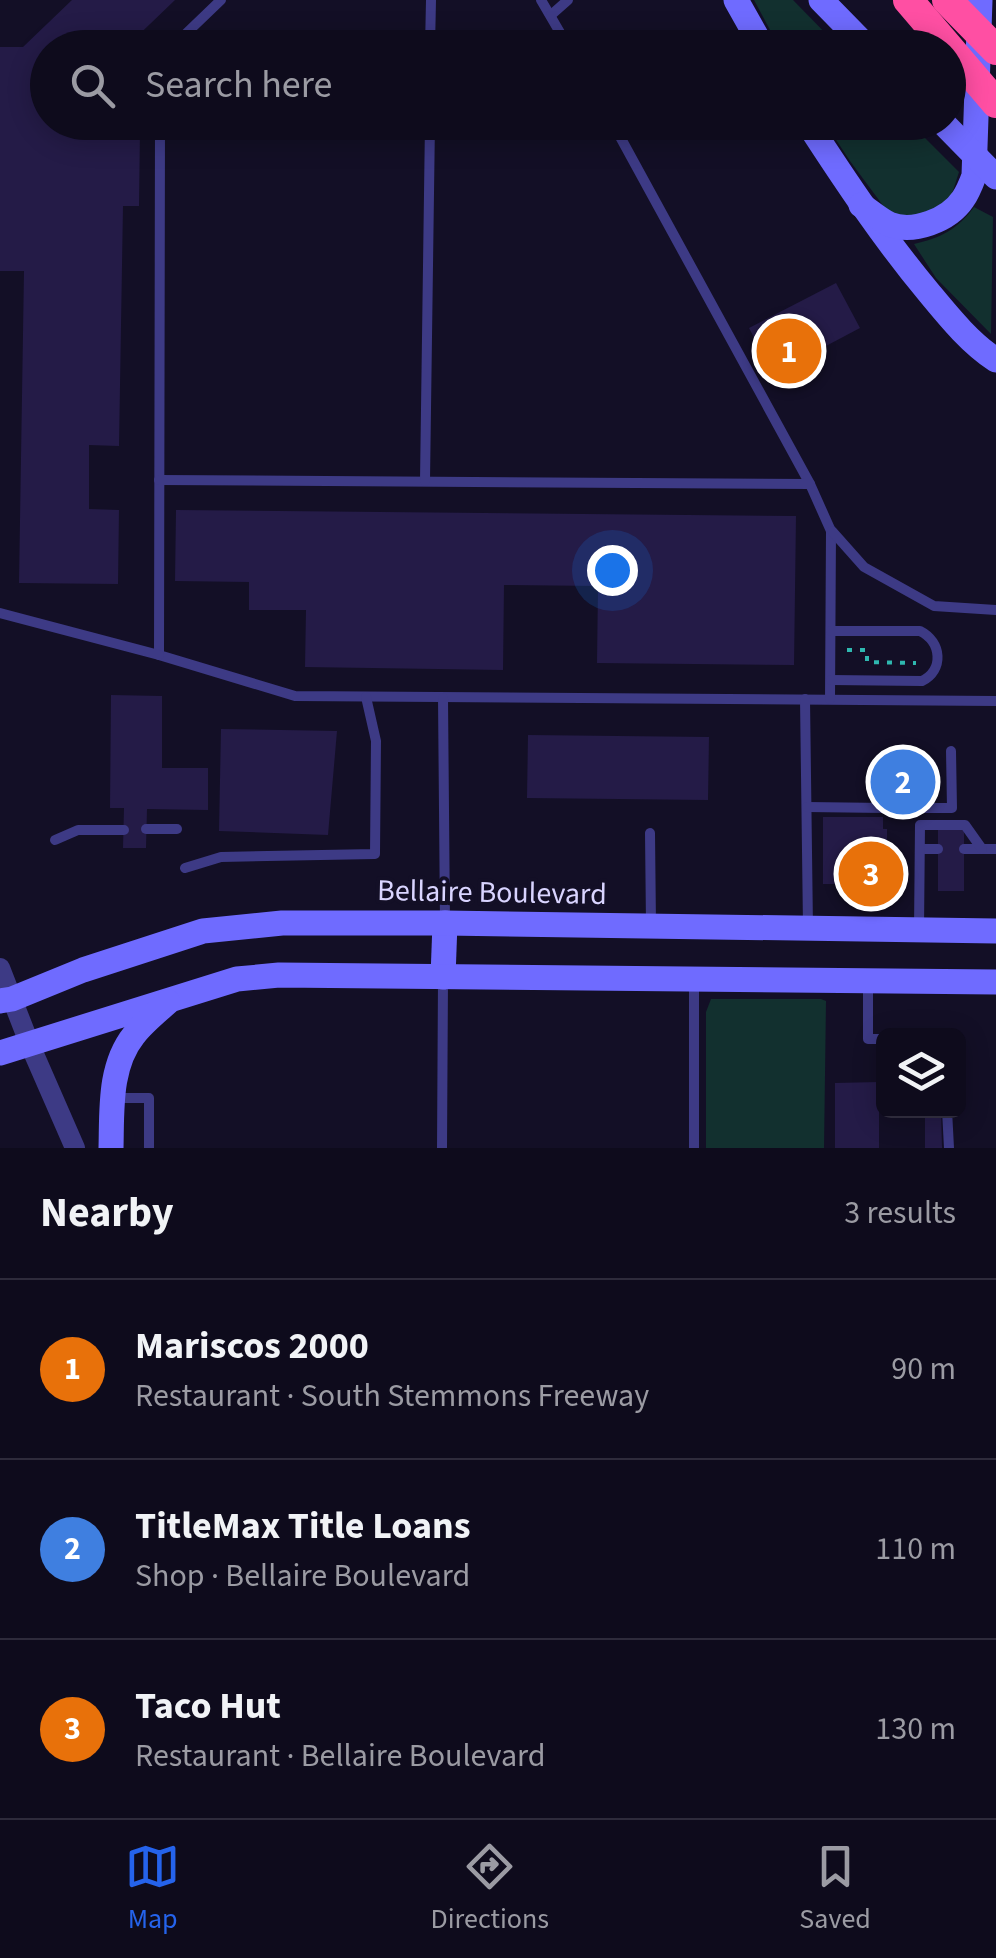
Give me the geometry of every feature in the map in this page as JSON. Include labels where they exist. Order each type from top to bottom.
[{"type":"highway","points":[[908,0],[934,30]]},
{"type":"highway","points":[[948,0],[996,50]]},
{"type":"highway","points":[[966,67],[996,102]]},
{"type":"main road","points":[[736,0],[753,30]]},
{"type":"main road","points":[[822,0],[851,30]]},
{"type":"main road","points":[[861,206],[891,225],[908,226],[937,220],[964,198],[974,176],[980,0]]},
{"type":"main road","points":[[819,140],[901,260],[947,314],[996,360]]},
{"type":"main road","points":[[960,140],[996,177]]},
{"type":"main road","name":"Bellaire Boulevard","points":[[6,1000],[204,931],[282,923],[996,931]]},
{"type":"main road","points":[[443,977],[446,923]]},
{"type":"main road","points":[[0,1052],[237,979],[279,975],[996,982]]},
{"type":"main road","points":[[111,1148],[117,1068],[134,1034],[172,998]]},
{"type":"street","points":[[0,968],[6,1000],[30,1044],[75,1148]]},
{"type":"lane","points":[[190,30],[221,0]]},
{"type":"lane","points":[[430,30],[431,0]]},
{"type":"lane","points":[[541,0],[559,30]]},
{"type":"lane","points":[[551,15],[568,0]]},
{"type":"lane","points":[[159,655],[160,140]]},
{"type":"lane","points":[[425,482],[430,140]]},
{"type":"lane","points":[[622,140],[810,484],[831,531],[864,567],[934,606],[996,610]]},
{"type":"lane","points":[[159,480],[810,484]]},
{"type":"lane","points":[[830,699],[831,531]]},
{"type":"lane","points":[[0,613],[294,696],[996,701]]},
{"type":"lane","points":[[831,631],[920,631],[937,646],[937,664],[931,676],[922,681],[831,680]]},
{"type":"lane","points":[[185,868],[221,858],[375,854],[376,741],[366,697]]},
{"type":"lane","points":[[443,698],[446,923]]},
{"type":"lane","points":[[805,699],[808,928]]},
{"type":"lane","points":[[907,808],[952,808],[951,751]]},
{"type":"lane","points":[[807,807],[886,808]]},
{"type":"lane","points":[[920,930],[920,825],[965,825],[982,849]]},
{"type":"lane","points":[[146,829],[177,828]]},
{"type":"lane","points":[[55,840],[78,830],[124,830]]},
{"type":"lane","points":[[650,833],[650,926]]},
{"type":"lane","points":[[920,849],[938,849]]},
{"type":"lane","points":[[964,849],[996,850]]},
{"type":"lane","points":[[442,1148],[443,977]]},
{"type":"lane","points":[[694,980],[694,1148]]},
{"type":"lane","points":[[868,981],[868,1038],[876,1038]]},
{"type":"lane","points":[[113,1098],[149,1098],[149,1148]]},
{"type":"lane","points":[[948,1118],[949,1148]]},
{"type":"path","points":[[842,650],[867,650],[867,662],[937,664]]},
{"type":"green space","points":[[754,0],[793,0],[822,30],[770,30]]},
{"type":"green space","points":[[836,140],[927,140],[959,172],[951,197],[926,216],[890,215]]},
{"type":"green space","points":[[974,207],[993,217],[991,334],[936,278],[914,244],[948,232]]},
{"type":"green space","points":[[711,999],[826,1001],[824,1148],[706,1148],[706,1012]]},
{"type":"building","points":[[72,0],[175,0],[144,30],[41,30]]},
{"type":"building","points":[[30,40],[30,140],[140,140],[139,206],[123,206],[119,446],[89,445],[89,509],[119,510],[118,584],[19,583],[24,271],[0,271],[0,47],[23,47]]},
{"type":"building","points":[[836,283],[860,328],[773,374],[749,328]]},
{"type":"building","points":[[176,510],[796,516],[794,665],[597,663],[598,586],[504,585],[503,670],[305,667],[306,610],[249,610],[249,582],[175,581]]},
{"type":"building","points":[[111,695],[162,696],[162,768],[208,768],[208,810],[147,809],[146,848],[123,848],[124,808],[110,808]]},
{"type":"building","points":[[221,729],[337,731],[328,835],[219,831]]},
{"type":"building","points":[[528,735],[709,737],[708,800],[527,798]]},
{"type":"building","points":[[870,762],[936,762],[936,801],[907,801],[907,815],[886,815],[886,801],[870,801]]},
{"type":"building","points":[[823,817],[883,817],[883,829],[887,829],[887,871],[883,871],[883,884],[823,884]]},
{"type":"building","points":[[938,825],[964,825],[964,891],[938,891]]},
{"type":"building","points":[[876,1082],[879,1148],[835,1148],[835,1083]]},
{"type":"building","points":[[925,1118],[941,1118],[942,1148],[925,1148]]},
{"type":"place","name":"Mariscos 2000","points":[[789,351]]},
{"type":"place","name":"TitleMax Title Loans","points":[[903,782]]},
{"type":"place","name":"Taco Hut","points":[[871,874]]}]
